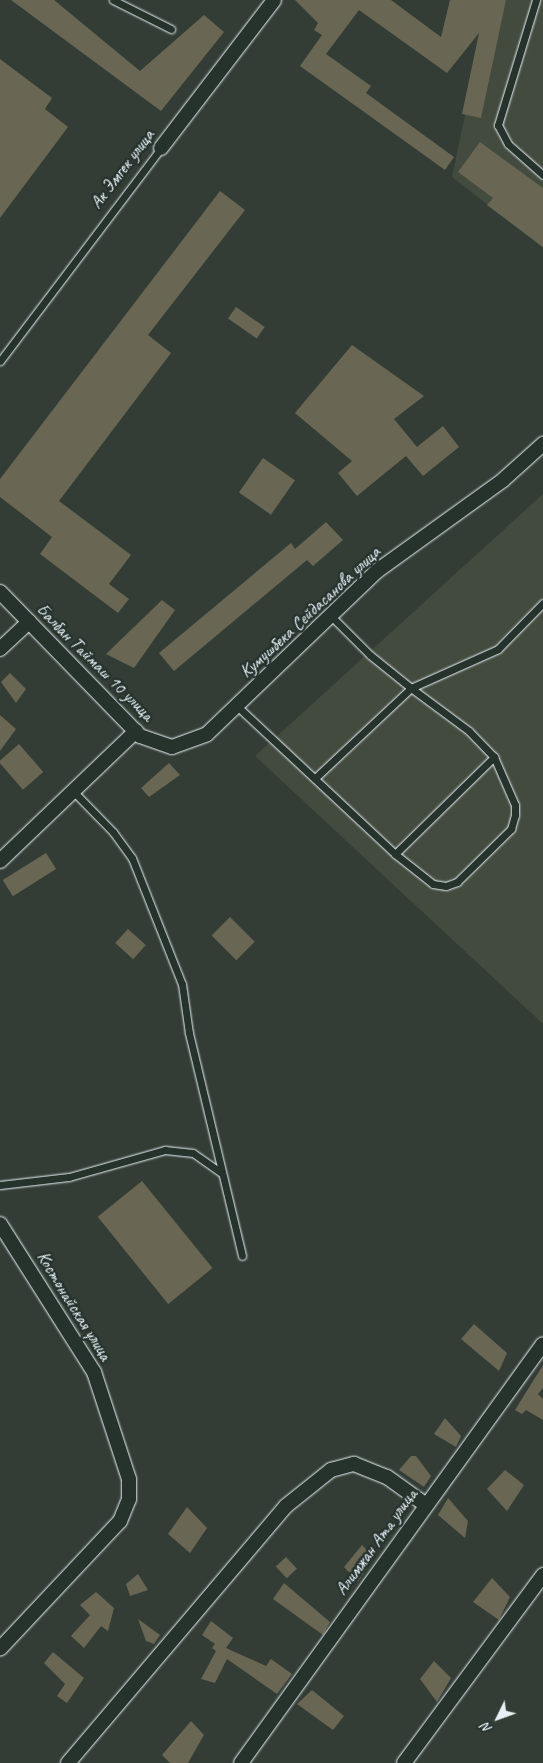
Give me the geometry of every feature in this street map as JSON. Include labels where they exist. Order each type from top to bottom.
[{"type":"street","name":"Ак Эмгек улица","points":[[161,148],[274,0]]},
{"type":"street","name":"Кумушбека Сейдасанова улица","points":[[172,747],[207,734],[377,571],[503,480],[543,444]]},
{"type":"street","name":"Балбан Таймаш 10 улица","points":[[0,592],[136,731],[172,747]]},
{"type":"street","points":[[0,649],[29,622]]},
{"type":"street","points":[[0,861],[136,731]]},
{"type":"street","name":"Костонайская улица","points":[[0,1224],[94,1372],[109,1412],[129,1479],[129,1499],[120,1521],[0,1649]]},
{"type":"street","name":"Алимжан Ата улица","points":[[241,1763],[543,1344]]},
{"type":"street","points":[[68,1763],[286,1506],[331,1470],[354,1464],[388,1477],[426,1505]]},
{"type":"street","points":[[404,1763],[543,1575]]},
{"type":"lane","points":[[113,0],[171,29]]},
{"type":"lane","points":[[536,0],[498,125],[508,144],[543,175]]},
{"type":"lane","name":"Ак Эмгек улица","points":[[0,361],[161,148]]},
{"type":"lane","points":[[315,778],[411,688],[498,648],[543,603]]},
{"type":"lane","points":[[237,706],[395,854],[433,884],[446,886],[457,882],[511,829],[515,815],[515,805],[494,757],[469,731],[411,688],[331,616]]},
{"type":"lane","points":[[395,854],[494,757]]},
{"type":"lane","points":[[74,792],[113,832],[132,858],[182,984],[189,1033],[242,1256]]},
{"type":"lane","points":[[0,1185],[69,1176],[165,1150],[193,1153],[222,1173]]},
{"type":"shaded area","points":[[489,0],[543,0],[543,248],[452,177]]},
{"type":"shaded area","points":[[543,494],[543,1024],[255,756]]},
{"type":"building","points":[[11,0],[54,0],[140,71],[204,15],[224,32],[161,111]]},
{"type":"building","points":[[295,0],[391,0],[441,37],[450,0],[506,0],[481,118],[462,114],[479,33],[447,73],[359,10],[326,54],[371,86],[366,93],[454,157],[445,170],[300,66],[322,35],[314,30],[318,23]]},
{"type":"building","points":[[0,59],[52,98],[45,109],[68,127],[0,218]]},
{"type":"building","points":[[480,142],[543,188],[543,247],[487,205],[493,198],[458,172]]},
{"type":"building","points":[[220,191],[245,210],[148,335],[171,353],[59,501],[131,555],[109,584],[129,599],[118,613],[40,554],[52,537],[0,497],[0,479]]},
{"type":"building","points":[[236,307],[265,327],[257,339],[228,318]]},
{"type":"building","points":[[352,345],[424,396],[394,419],[417,447],[443,426],[459,447],[423,476],[406,456],[357,496],[338,473],[352,461],[295,413]]},
{"type":"building","points":[[263,458],[295,480],[271,515],[239,492]]},
{"type":"building","points":[[326,522],[343,540],[313,566],[307,560],[174,671],[159,653],[291,543],[295,549]]},
{"type":"building","points":[[162,600],[175,610],[134,668],[106,654]]},
{"type":"building","points":[[10,673],[26,689],[16,703],[1,682]]},
{"type":"building","points":[[0,715],[16,729],[0,751]]},
{"type":"building","points":[[19,744],[43,772],[23,790],[0,763],[0,761]]},
{"type":"building","points":[[169,763],[180,775],[149,797],[141,788]]},
{"type":"building","points":[[46,853],[56,869],[13,896],[3,880]]},
{"type":"building","points":[[230,917],[255,942],[236,960],[212,935]]},
{"type":"building","points":[[128,929],[146,945],[133,959],[115,943]]},
{"type":"building","points":[[142,1181],[212,1268],[168,1304],[98,1217]]},
{"type":"building","points":[[474,1324],[507,1353],[499,1371],[461,1339]]},
{"type":"building","points":[[543,1365],[543,1388],[538,1394],[543,1399],[543,1420],[526,1410],[522,1414],[515,1410]]},
{"type":"building","points":[[445,1418],[461,1436],[456,1447],[434,1434]]},
{"type":"building","points":[[411,1456],[416,1456],[431,1476],[424,1487],[399,1470]]},
{"type":"building","points":[[505,1470],[524,1485],[507,1511],[487,1489]]},
{"type":"building","points":[[448,1498],[468,1521],[465,1538],[438,1515]]},
{"type":"building","points":[[187,1507],[207,1528],[190,1553],[168,1534]]},
{"type":"building","points":[[362,1545],[374,1557],[358,1582],[344,1567]]},
{"type":"building","points":[[286,1557],[297,1569],[287,1578],[276,1567]]},
{"type":"building","points":[[138,1574],[148,1590],[130,1596],[126,1584]]},
{"type":"building","points":[[492,1578],[510,1597],[499,1620],[473,1602]]},
{"type":"building","points":[[284,1583],[330,1622],[323,1635],[273,1599]]},
{"type":"building","points":[[96,1592],[114,1608],[108,1631],[101,1626],[84,1648],[71,1636],[90,1615],[80,1605]]},
{"type":"building","points":[[138,1619],[160,1635],[154,1644],[146,1641]]},
{"type":"building","points":[[211,1621],[233,1638],[226,1648],[266,1666],[271,1659],[292,1674],[277,1694],[227,1659],[215,1683],[201,1679],[216,1651],[212,1648],[215,1644],[202,1635]]},
{"type":"building","points":[[53,1652],[84,1678],[67,1703],[57,1696],[65,1684],[44,1663]]},
{"type":"building","points":[[434,1661],[451,1678],[437,1702],[420,1679]]},
{"type":"building","points":[[312,1690],[344,1716],[333,1730],[297,1704]]},
{"type":"building","points":[[191,1721],[204,1735],[188,1763],[170,1763],[162,1755]]}]
